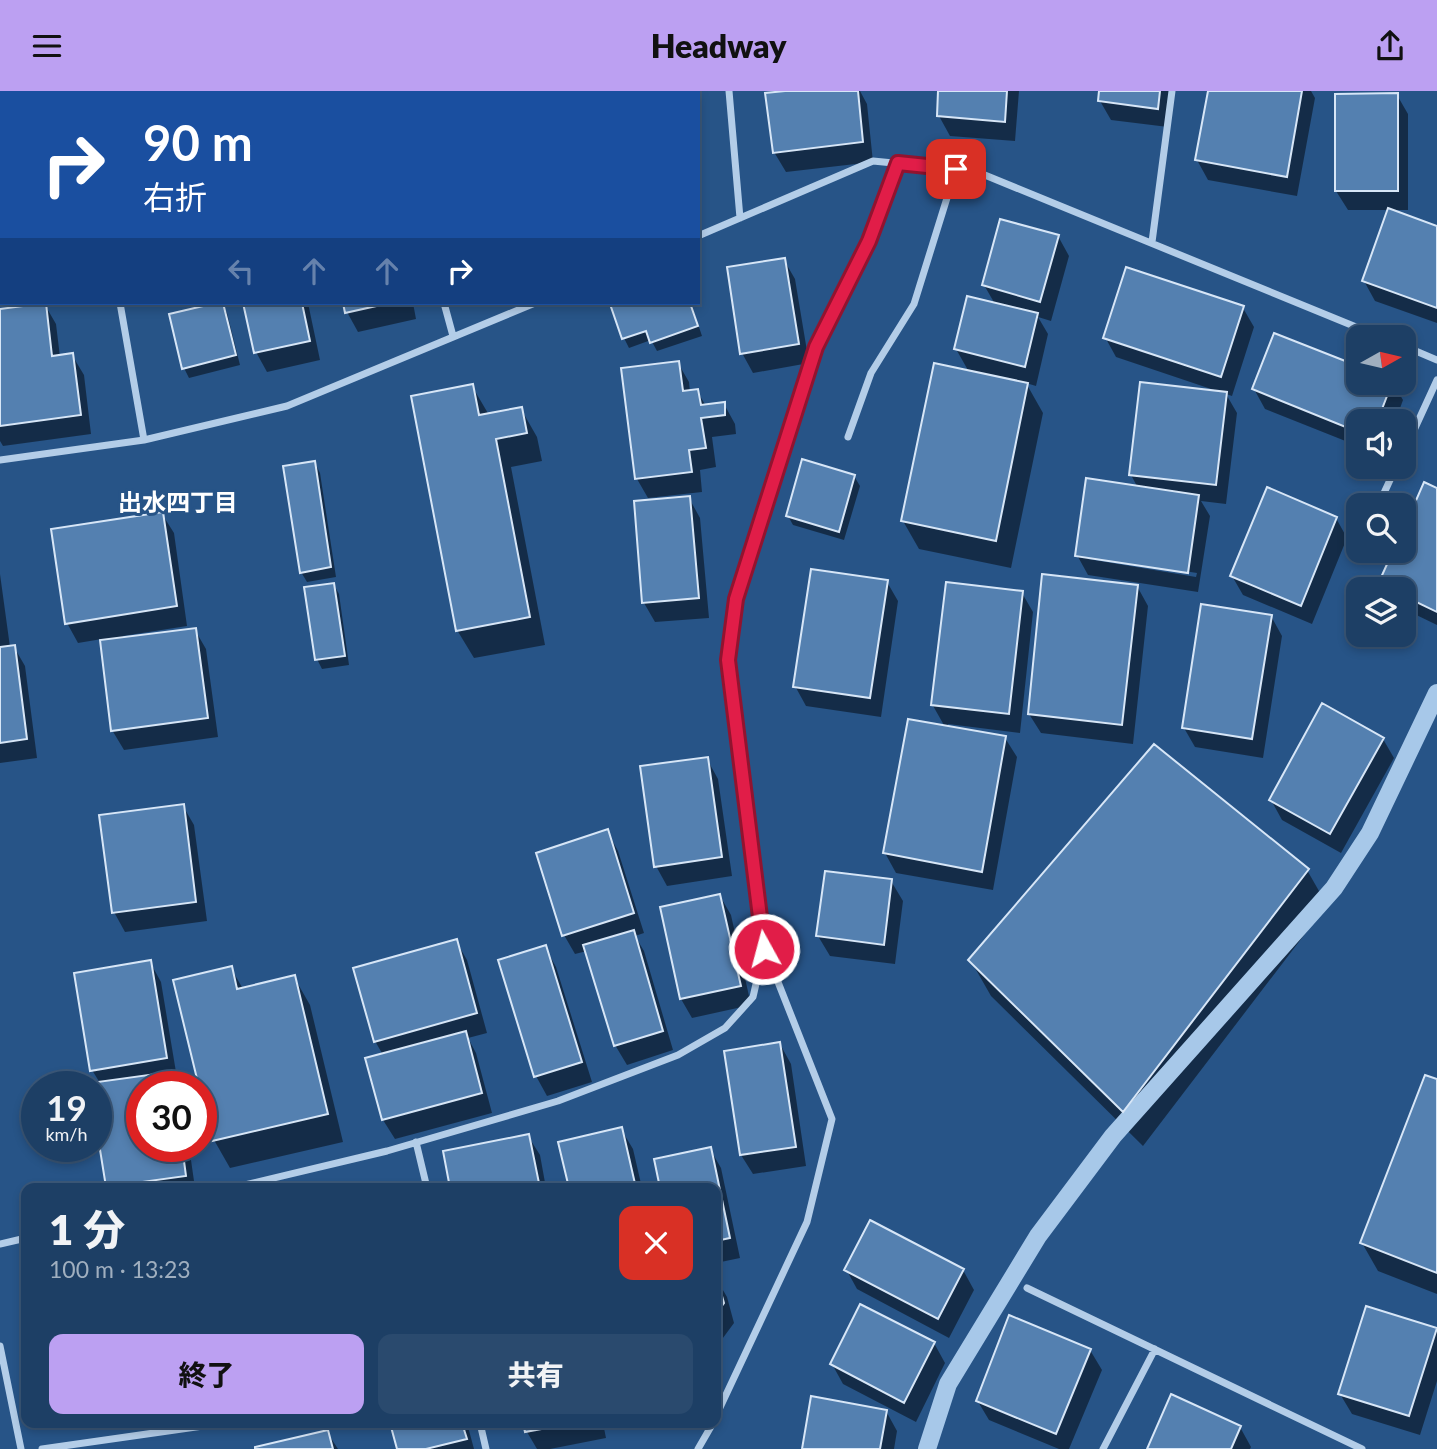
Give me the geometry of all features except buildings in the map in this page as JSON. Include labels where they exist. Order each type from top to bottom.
[{"type":"street","points":[[729,91],[740,218]]},
{"type":"street","points":[[1152,242],[1172,91]]},
{"type":"street","points":[[700,235],[873,161],[975,171],[1352,325]]},
{"type":"street","points":[[721,1405],[807,1222],[832,1119],[764,949],[728,660],[736,599],[816,347],[869,241],[898,163]]},
{"type":"street","points":[[848,437],[871,373],[914,304],[956,169]]},
{"type":"street","points":[[120,305],[144,440]]},
{"type":"street","points":[[445,305],[453,336]]},
{"type":"street","points":[[0,460],[144,440],[287,406],[530,305]]},
{"type":"street","points":[[1416,351],[1437,360]]},
{"type":"street","points":[[1416,426],[1437,380]]},
{"type":"street","points":[[253,1183],[387,1151],[558,1101],[678,1055],[725,1028],[753,997],[764,949]]},
{"type":"street","points":[[416,1142],[425,1183]]},
{"type":"street","points":[[0,1244],[21,1239]]},
{"type":"street","points":[[1027,1287],[1362,1449]]},
{"type":"street","points":[[0,1346],[21,1449]]},
{"type":"street","points":[[1103,1449],[1155,1349]]},
{"type":"street","points":[[42,1449],[189,1428]]},
{"type":"street","points":[[481,1428],[486,1449]]},
{"type":"street","points":[[698,1449],[710,1428]]},
{"type":"waterway","points":[[927,1449],[948,1384],[1038,1236],[1113,1136],[1334,888],[1370,833],[1437,693]]},
{"type":"district","name":"出水四丁目","points":[[178,501]]},
{"type":"route","points":[[764,949],[728,660],[736,599],[816,347],[869,241],[898,163],[956,169]]}]
